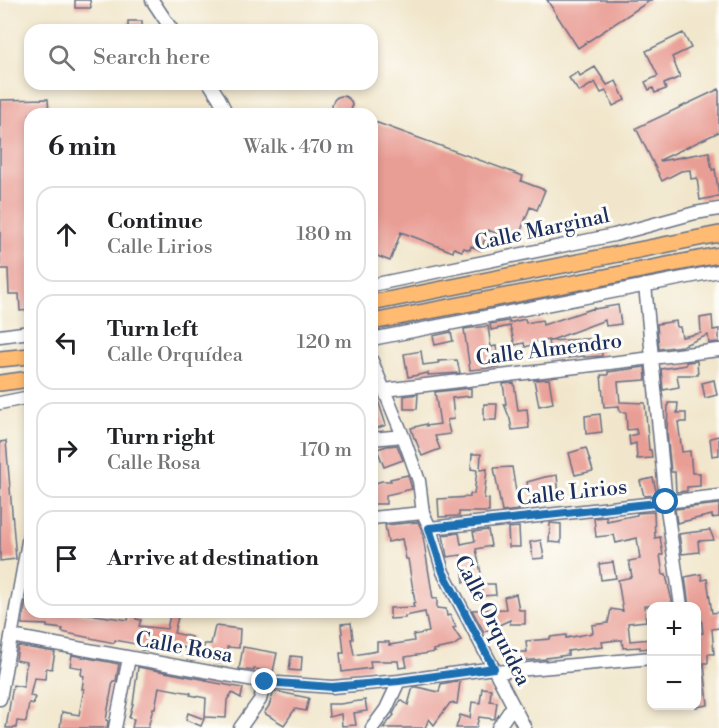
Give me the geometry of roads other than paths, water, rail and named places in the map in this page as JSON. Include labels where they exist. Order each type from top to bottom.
[{"type":"main road","points":[[378,302],[719,234]]},
{"type":"main road","points":[[378,321],[719,255]]},
{"type":"main road","points":[[0,359],[24,357]]},
{"type":"main road","points":[[0,383],[24,380]]},
{"type":"street","points":[[152,0],[168,24]]},
{"type":"street","points":[[214,90],[224,108]]},
{"type":"street","name":"Calle Marginal","points":[[378,284],[614,235],[719,208]]},
{"type":"street","points":[[378,338],[719,271]]},
{"type":"street","points":[[645,285],[666,502],[680,602]]},
{"type":"street","points":[[0,336],[24,333]]},
{"type":"street","name":"Calle Almendro","points":[[384,390],[719,350]]},
{"type":"street","name":"Calle Orquídea","points":[[378,376],[404,436],[419,481],[423,513],[443,572],[525,728]]},
{"type":"street","points":[[0,403],[24,399]]},
{"type":"street","points":[[378,438],[404,436]]},
{"type":"street","name":"Calle Lirios","points":[[429,528],[719,496]]},
{"type":"street","points":[[378,517],[423,513]]},
{"type":"street","points":[[0,699],[24,574]]},
{"type":"street","name":"Calle Rosa","points":[[11,636],[265,682],[332,687],[495,670],[647,658]]},
{"type":"street","points":[[115,728],[129,658]]},
{"type":"street","points":[[372,728],[386,709],[399,681]]},
{"type":"street","points":[[240,728],[260,700],[265,682]]},
{"type":"street","points":[[498,728],[513,706]]}]
